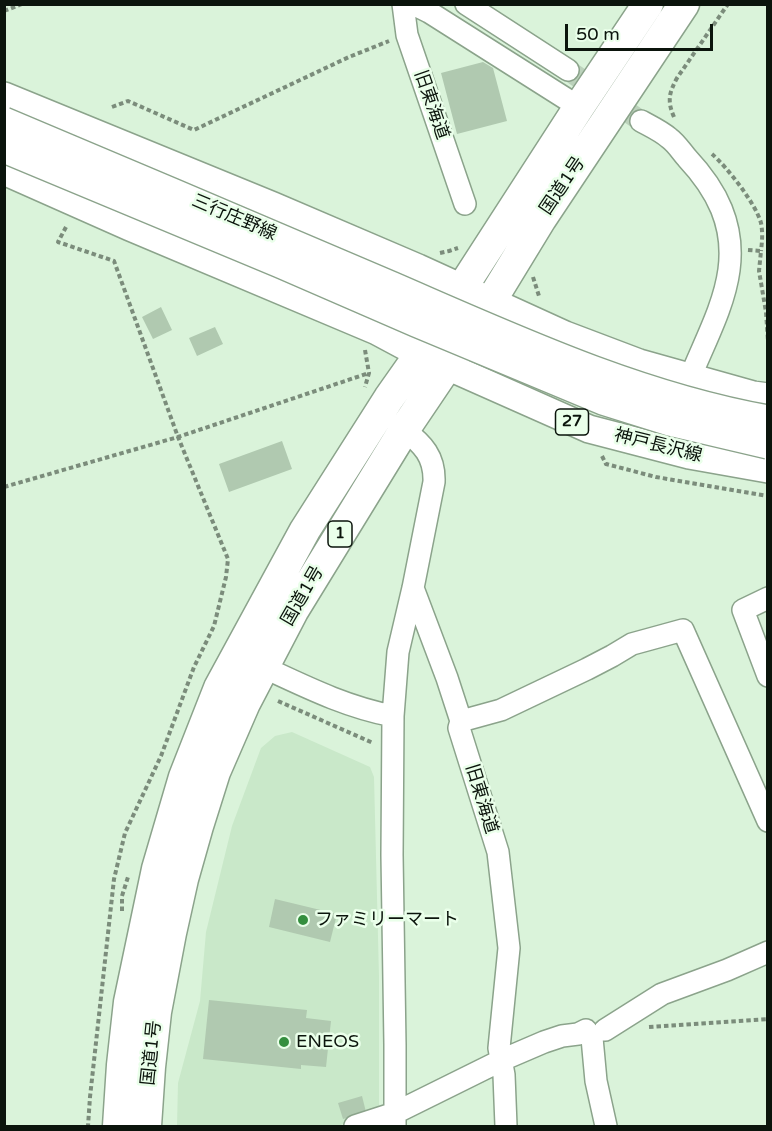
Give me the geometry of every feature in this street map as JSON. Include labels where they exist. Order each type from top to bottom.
[{"type":"highway","name":"国道1号","points":[[146,1126],[156,1012],[183,879],[215,772],[245,703],[293,611],[404,430],[449,332],[579,107],[648,4]]},
{"type":"highway","name":"国道1号","points":[[118,1126],[128,1012],[157,869],[184,777],[219,688],[300,540],[389,398],[449,332],[491,301],[541,219],[684,4]]},
{"type":"main road","name":"三行庄野線","points":[[4,96],[273,206],[449,332]]},
{"type":"main road","name":"三行庄野線","points":[[4,121],[449,332]]},
{"type":"main road","name":"三行庄野線","points":[[4,149],[449,332]]},
{"type":"main road","points":[[4,171],[377,331],[449,332],[614,377],[682,400],[768,419]]},
{"type":"main road","points":[[449,332],[491,301],[565,335],[639,363],[760,396]]},
{"type":"main road","name":"神戸長沢線","points":[[449,332],[603,401],[670,423],[768,445]]},
{"type":"main road","name":"神戸長沢線","points":[[449,332],[589,429],[689,455],[768,470]]},
{"type":"street","name":"旧東海道","points":[[403,4],[407,35],[465,204]]},
{"type":"street","points":[[413,4],[579,107]]},
{"type":"street","points":[[466,4],[568,70]]},
{"type":"street","points":[[641,121],[669,138],[697,168],[721,205],[727,223],[730,248],[729,270],[721,303],[690,378]]},
{"type":"street","points":[[395,1120],[393,716],[398,652],[413,588],[435,472],[429,454],[404,430]]},
{"type":"street","name":"旧東海道","points":[[413,588],[461,721],[459,728],[498,852],[509,948],[500,1048],[504,1075],[506,1126]]},
{"type":"street","points":[[768,598],[743,610],[768,676]]},
{"type":"street","points":[[461,721],[501,710],[587,669],[632,644],[683,630],[768,821]]},
{"type":"street","points":[[263,667],[327,697],[368,711],[393,716]]},
{"type":"street","points":[[605,1030],[662,994],[768,952]]},
{"type":"street","points":[[355,1126],[395,1120],[502,1060],[543,1042],[561,1036],[578,1034],[585,1030],[592,1038],[596,1081],[606,1126]]},
{"type":"path","points":[[4,11],[22,4]]},
{"type":"path","points":[[674,117],[669,104],[671,90],[728,4]]},
{"type":"path","points":[[112,107],[128,101],[194,130],[349,57],[407,35]]},
{"type":"path","points":[[707,149],[728,169],[760,221],[763,238],[759,271],[768,341]]},
{"type":"path","points":[[66,228],[58,242],[114,261],[178,437],[228,559],[214,626],[194,667],[161,756],[125,833],[114,879],[88,1126]]},
{"type":"path","points":[[437,253],[464,245]]},
{"type":"path","points":[[730,248],[761,251]]},
{"type":"path","points":[[532,274],[539,296]]},
{"type":"path","points":[[364,346],[369,373],[364,390]]},
{"type":"path","points":[[4,487],[178,437],[369,373]]},
{"type":"path","points":[[194,667],[202,670]]},
{"type":"path","points":[[278,700],[392,750]]},
{"type":"path","points":[[122,913],[122,896],[131,869]]},
{"type":"path","points":[[605,1030],[768,1018]]},
{"type":"shaded area","points":[[292,732],[370,767],[374,777],[379,977],[379,1106],[371,1116],[337,1126],[177,1126],[178,1083],[200,1001],[206,932],[232,826],[261,748],[275,736]]},
{"type":"building","points":[[483,62],[493,68],[507,121],[457,134],[441,73]]},
{"type":"building","points":[[161,307],[172,330],[153,339],[142,317]]},
{"type":"building","points":[[215,327],[223,344],[197,356],[189,338]]},
{"type":"building","points":[[282,441],[292,469],[229,492],[219,464]]},
{"type":"building","name":"ファミリーマート","points":[[275,899],[337,914],[330,942],[269,927]]},
{"type":"building","points":[[209,1000],[307,1010],[306,1018],[331,1021],[326,1067],[301,1065],[301,1069],[203,1059]]},
{"type":"building","points":[[362,1096],[366,1112],[343,1119],[338,1103]]},
{"type":"tunnel","points":[[568,70],[641,121]]},
{"type":"place","name":"ファミリーマート","points":[[303,920]]},
{"type":"place","name":"ENEOS","points":[[284,1042]]}]
